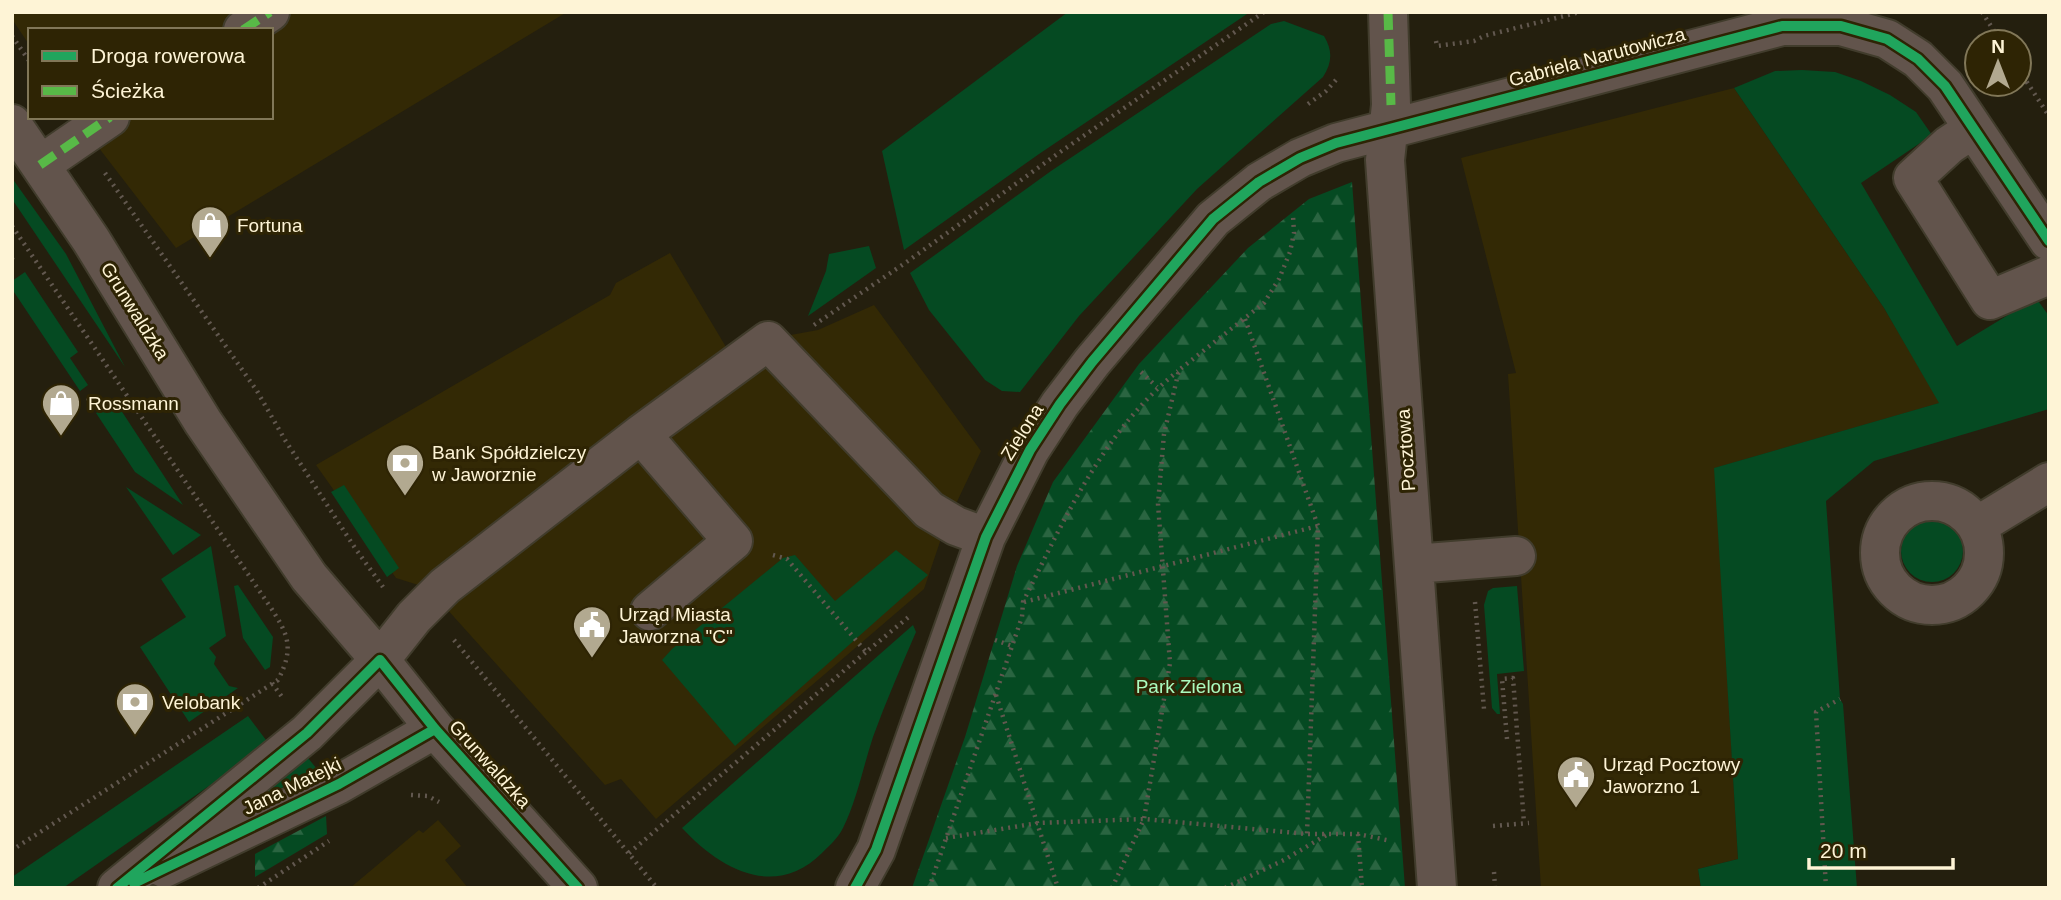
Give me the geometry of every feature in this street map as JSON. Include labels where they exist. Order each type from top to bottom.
[{"type":"street","points":[[246,28],[270,12]]},
{"type":"street","name":"Pocztowa","points":[[1388,12],[1390,117],[1385,160],[1437,888]]},
{"type":"street","name":"Gabriela Narutowicza","points":[[1390,117],[1809,19],[1841,26],[1867,21],[1886,39],[1918,59],[1945,86],[2049,241]]},
{"type":"street","name":"Zielona","points":[[855,888],[876,850],[885,826],[986,537],[1030,450],[1092,362],[1213,219],[1259,181],[1300,158],[1390,117]]},
{"type":"street","name":"Grunwaldzka","points":[[12,124],[91,240],[204,422],[309,577],[435,729],[578,888]]},
{"type":"street","points":[[40,165],[95,127]]},
{"type":"street","points":[[1973,129],[1949,145],[1913,178],[1990,300],[2049,275]]},
{"type":"street","points":[[768,341],[929,510],[956,526],[986,537]]},
{"type":"street","name":"Jana Matejki","points":[[117,888],[307,733],[380,660],[414,617],[445,586],[641,434],[768,341]]},
{"type":"street","points":[[641,434],[733,541],[650,611]]},
{"type":"street","points":[[1977,526],[2049,482]]},
{"type":"street","points":[[1414,564],[1516,556]]},
{"type":"street","name":"Jana Matejki","points":[[124,888],[339,784],[435,729]]},
{"type":"path","points":[[768,341],[807,330],[1264,12]]},
{"type":"path","points":[[1436,35],[1437,46],[1474,41],[1484,36],[1580,12]]},
{"type":"path","points":[[1982,12],[1992,28]]},
{"type":"path","points":[[12,36],[28,59]]},
{"type":"path","points":[[2033,91],[2049,116]]},
{"type":"path","points":[[95,127],[355,548]]},
{"type":"path","points":[[929,888],[1022,617],[1023,602],[1077,493],[1139,406],[1179,370],[1264,303],[1279,279],[1290,252],[1294,233],[1293,216],[1270,175]]},
{"type":"path","points":[[12,226],[269,605],[285,630],[289,649],[278,680],[12,850]]},
{"type":"path","points":[[1245,319],[1318,526],[1307,834]]},
{"type":"path","points":[[1112,888],[1144,819],[1170,663],[1162,566],[1159,478],[1164,434],[1179,370]]},
{"type":"path","points":[[87,401],[97,396]]},
{"type":"path","points":[[1023,602],[1318,526]]},
{"type":"path","points":[[733,541],[787,559],[866,652]]},
{"type":"path","points":[[1472,559],[1484,709]]},
{"type":"path","points":[[629,853],[919,608]]},
{"type":"path","points":[[414,617],[440,622],[657,888]]},
{"type":"path","points":[[1493,826],[1526,823],[1513,678],[1502,679],[1507,739]]},
{"type":"path","points":[[996,693],[1058,888]]},
{"type":"path","points":[[1826,888],[1816,712],[1840,699]]},
{"type":"path","points":[[407,795],[428,796],[440,803]]},
{"type":"path","points":[[946,838],[1038,822],[1144,819],[1307,834],[1358,834],[1402,843]]},
{"type":"path","points":[[258,888],[340,833]]},
{"type":"path","points":[[1225,888],[1329,834]]},
{"type":"path","points":[[1358,834],[1362,888]]},
{"type":"path","points":[[1494,872],[1495,888]]},
{"type":"shaded area","points":[[12,12],[567,12],[176,248],[77,119],[273,119],[273,28],[28,28],[28,43],[12,19]]},
{"type":"shaded area","points":[[1734,88],[1884,308],[1940,403],[1715,468],[1738,859],[1698,869],[1701,888],[1541,888],[1508,374],[1516,373],[1461,158]]},
{"type":"shaded area","points":[[670,253],[726,347],[818,330],[874,305],[981,451],[945,527],[924,589],[656,819],[621,779],[605,785],[428,588],[396,578],[316,465],[610,295],[616,283]]},
{"type":"shaded area","points":[[438,820],[461,846],[445,860],[468,888],[350,888],[419,830],[423,833]]},
{"type":"green space","points":[[1068,12],[1250,12],[1039,154],[904,250],[882,151]]},
{"type":"green space","points":[[1284,21],[1324,36],[1330,57],[1323,77],[1197,189],[1079,316],[1020,392],[1002,391],[985,380],[929,310],[910,273],[1051,171],[1271,24]]},
{"type":"green space","points":[[1775,71],[1835,72],[1861,81],[1916,112],[1932,135],[1861,183],[1957,346],[2036,298],[2049,316],[2049,409],[1874,461],[1826,501],[1857,888],[1701,888],[1698,869],[1738,859],[1714,468],[1939,403],[1884,308],[1734,88]]},
{"type":"green space","points":[[12,178],[66,254],[125,367],[12,199]]},
{"type":"green space","name":"Park Zielona","points":[[1352,182],[1405,888],[912,888],[965,737],[1017,566],[1053,482],[1139,364],[1248,248],[1309,199]]},
{"type":"green space","points":[[869,246],[876,268],[808,316],[826,271],[829,254]]},
{"type":"green space","points":[[25,272],[78,352],[70,358],[88,385],[80,391],[12,289],[12,281]]},
{"type":"green space","points":[[115,401],[183,505],[135,472],[96,413]]},
{"type":"green space","points":[[344,485],[399,568],[387,577],[331,492]]},
{"type":"green space","points":[[126,487],[201,535],[173,555]]},
{"type":"green space","points":[[1926,520],[1938,520],[1954,529],[1961,539],[1961,563],[1954,573],[1938,582],[1926,582],[1915,577],[1906,568],[1901,557],[1901,545],[1906,534],[1915,525]]},
{"type":"green space","points":[[211,546],[226,636],[209,648],[216,657],[214,664],[229,686],[238,688],[189,722],[140,647],[186,617],[161,579]]},
{"type":"green space","points":[[896,550],[928,575],[735,746],[662,660],[783,558],[795,555],[835,601]]},
{"type":"green space","points":[[238,585],[273,637],[270,667],[265,670],[243,638],[234,586]]},
{"type":"green space","points":[[1517,586],[1524,671],[1497,674],[1500,714],[1497,714],[1492,708],[1484,605],[1488,591],[1493,588]]},
{"type":"green space","points":[[913,625],[916,632],[873,737],[848,817],[839,835],[822,853],[804,867],[786,875],[767,877],[749,874],[713,856],[682,828]]},
{"type":"green space","points":[[248,716],[269,744],[63,888],[12,888],[12,877]]},
{"type":"green space","points":[[308,758],[317,769],[250,805],[248,802]]},
{"type":"green space","points":[[326,816],[327,834],[255,877],[255,854]]},
{"type":"marked path","points":[[246,28],[270,12]]},
{"type":"marked path","points":[[1388,12],[1391,105]]},
{"type":"marked path","points":[[40,165],[107,119]]},
{"type":"cycle path","points":[[855,888],[876,850],[986,537],[1030,450],[1092,362],[1213,219],[1259,182],[1300,158],[1336,143],[1782,26],[1841,26],[1887,39],[1918,59],[1945,86],[2049,241]]},
{"type":"cycle path","points":[[117,888],[307,733],[380,660],[435,729],[578,888]]},
{"type":"cycle path","points":[[134,883],[339,784],[435,729]]},
{"type":"place","name":"Fortuna","points":[[210,259]]},
{"type":"place","name":"Rossmann","points":[[61,437]]},
{"type":"place","name":"Bank Spółdzielczy w Jaworznie","points":[[405,497]]},
{"type":"place","name":"Urząd Miasta Jaworzna \"C\"","points":[[592,659]]},
{"type":"place","name":"Velobank","points":[[135,736]]},
{"type":"place","name":"Urząd Pocztowy Jaworzno 1","points":[[1576,809]]}]
